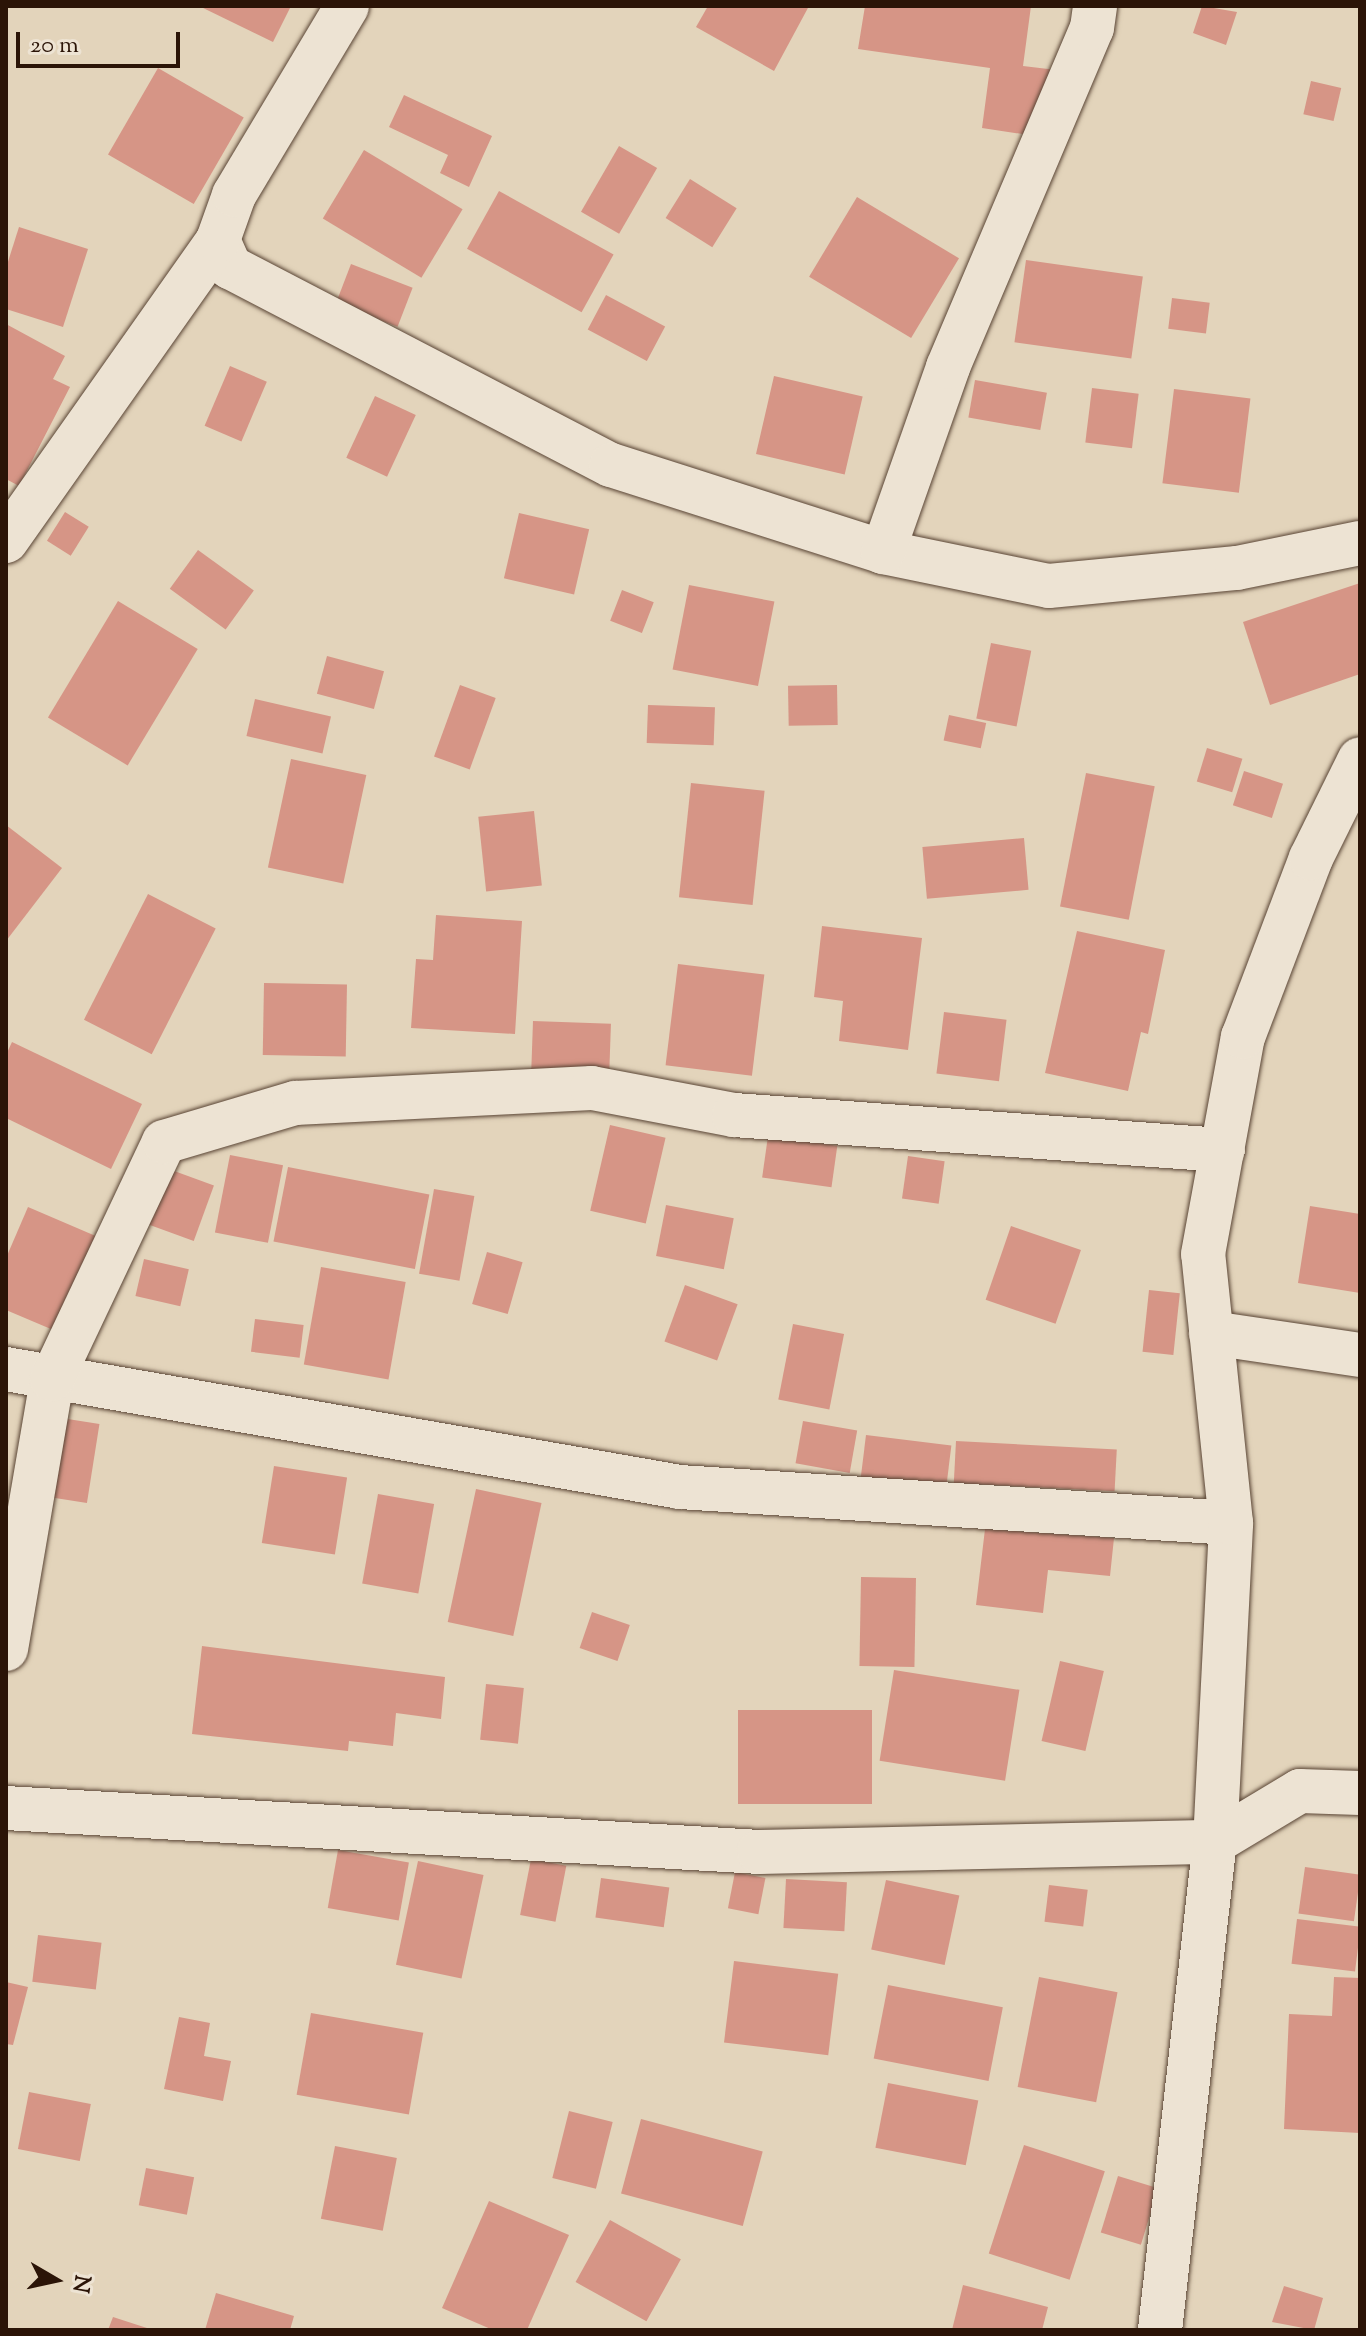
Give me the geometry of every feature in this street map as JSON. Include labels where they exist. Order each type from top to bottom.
[{"type":"street","points":[[6,541],[218,240],[234,195],[347,6]]},
{"type":"street","points":[[883,552],[948,367],[1092,28],[1095,6]]},
{"type":"street","points":[[218,240],[230,267],[611,465],[883,552],[1049,586],[1237,568],[1360,543]]},
{"type":"street","points":[[1160,2330],[1215,1842],[1231,1523],[1203,1254],[1243,1037],[1311,858],[1360,759]]},
{"type":"street","points":[[6,1649],[52,1379],[164,1142],[295,1103],[592,1088],[734,1115],[1223,1150]]},
{"type":"street","points":[[1211,1333],[1360,1355]]},
{"type":"street","points":[[6,1369],[680,1487],[1231,1523]]},
{"type":"street","points":[[6,1808],[759,1852],[1215,1842],[1300,1791],[1360,1793]]},
{"type":"building","points":[[199,6],[291,6],[273,42]]},
{"type":"building","points":[[708,6],[809,6],[774,71],[696,27]]},
{"type":"building","points":[[865,6],[1031,6],[1023,66],[1065,71],[1055,139],[982,128],[990,68],[858,49]]},
{"type":"building","points":[[1202,6],[1237,12],[1226,45],[1193,33]]},
{"type":"building","points":[[158,68],[244,117],[194,204],[108,155]]},
{"type":"building","points":[[1311,81],[1341,88],[1334,121],[1303,114]]},
{"type":"building","points":[[404,95],[492,136],[469,187],[440,173],[448,155],[389,127]]},
{"type":"building","points":[[619,146],[657,168],[619,234],[581,212]]},
{"type":"building","points":[[364,150],[463,209],[421,278],[323,219]]},
{"type":"building","points":[[690,179],[737,208],[712,247],[666,218]]},
{"type":"building","points":[[499,191],[614,255],[582,312],[467,249]]},
{"type":"building","points":[[857,197],[959,258],[911,338],[809,277]]},
{"type":"building","points":[[19,227],[88,249],[63,327],[6,309],[6,268]]},
{"type":"building","points":[[1026,260],[1143,276],[1131,359],[1014,342]]},
{"type":"building","points":[[351,264],[413,288],[398,327],[336,303]]},
{"type":"building","points":[[606,295],[665,326],[647,361],[588,329]]},
{"type":"building","points":[[1172,298],[1210,303],[1206,333],[1168,329]]},
{"type":"building","points":[[6,324],[65,356],[53,379],[70,387],[19,486],[6,479]]},
{"type":"building","points":[[230,366],[267,382],[241,441],[205,426]]},
{"type":"building","points":[[774,376],[863,396],[845,474],[756,454]]},
{"type":"building","points":[[975,380],[1047,393],[1040,430],[968,417]]},
{"type":"building","points":[[1092,388],[1139,394],[1132,448],[1085,443]]},
{"type":"building","points":[[1174,389],[1250,398],[1239,493],[1162,483]]},
{"type":"building","points":[[375,396],[416,415],[387,477],[346,458]]},
{"type":"building","points":[[65,512],[89,527],[71,556],[47,541]]},
{"type":"building","points":[[519,513],[589,529],[574,594],[504,578]]},
{"type":"building","points":[[198,550],[254,591],[226,629],[170,589]]},
{"type":"building","points":[[1360,583],[1360,674],[1270,705],[1243,622]]},
{"type":"building","points":[[689,585],[774,602],[758,686],[673,669]]},
{"type":"building","points":[[622,590],[654,602],[642,633],[610,621]]},
{"type":"building","points":[[118,601],[198,649],[128,765],[48,718]]},
{"type":"building","points":[[991,643],[1031,651],[1017,726],[976,719]]},
{"type":"building","points":[[327,656],[384,671],[374,709],[317,694]]},
{"type":"building","points":[[460,685],[496,698],[470,769],[434,756]]},
{"type":"building","points":[[837,685],[838,725],[789,726],[788,686]]},
{"type":"building","points":[[255,699],[331,717],[322,754],[246,736]]},
{"type":"building","points":[[648,705],[715,707],[714,745],[647,743]]},
{"type":"building","points":[[949,715],[986,723],[981,748],[944,740]]},
{"type":"building","points":[[1207,748],[1242,759],[1232,792],[1197,781]]},
{"type":"building","points":[[291,759],[366,775],[343,884],[268,868]]},
{"type":"building","points":[[1244,771],[1283,784],[1272,818],[1233,805]]},
{"type":"building","points":[[1086,773],[1155,786],[1129,920],[1060,907]]},
{"type":"building","points":[[691,783],[765,791],[753,905],[679,897]]},
{"type":"building","points":[[534,811],[542,886],[486,891],[478,817]]},
{"type":"building","points":[[6,825],[62,868],[6,941]]},
{"type":"building","points":[[1024,838],[1029,890],[927,899],[922,847]]},
{"type":"building","points":[[148,894],[216,929],[152,1054],[84,1020]]},
{"type":"building","points":[[436,915],[522,921],[515,1034],[411,1028],[416,959],[433,960]]},
{"type":"building","points":[[822,926],[922,938],[908,1050],[839,1041],[843,1001],[814,997]]},
{"type":"building","points":[[1077,931],[1165,950],[1148,1034],[1141,1032],[1128,1091],[1045,1073]]},
{"type":"building","points":[[678,964],[764,975],[752,1076],[666,1065]]},
{"type":"building","points":[[264,983],[347,984],[346,1056],[263,1055]]},
{"type":"building","points":[[944,1012],[1007,1020],[999,1081],[936,1074]]},
{"type":"building","points":[[533,1021],[611,1024],[609,1074],[531,1071]]},
{"type":"building","points":[[12,1042],[142,1104],[111,1169],[6,1118],[6,1055]]},
{"type":"building","points":[[610,1125],[666,1138],[646,1224],[590,1211]]},
{"type":"building","points":[[768,1136],[837,1146],[831,1187],[762,1178]]},
{"type":"building","points":[[230,1155],[283,1165],[268,1243],[215,1233]]},
{"type":"building","points":[[908,1156],[945,1161],[939,1204],[902,1199]]},
{"type":"building","points":[[288,1167],[429,1194],[415,1269],[273,1242]]},
{"type":"building","points":[[166,1168],[214,1185],[194,1241],[146,1223]]},
{"type":"building","points":[[434,1189],[474,1196],[459,1281],[419,1274]]},
{"type":"building","points":[[666,1205],[734,1218],[724,1269],[656,1256]]},
{"type":"building","points":[[1310,1206],[1360,1214],[1360,1293],[1298,1283]]},
{"type":"building","points":[[28,1207],[105,1240],[65,1335],[6,1310],[6,1258]]},
{"type":"building","points":[[1011,1226],[1081,1250],[1056,1324],[986,1300]]},
{"type":"building","points":[[487,1252],[523,1262],[508,1314],[472,1304]]},
{"type":"building","points":[[144,1259],[189,1269],[180,1306],[135,1296]]},
{"type":"building","points":[[321,1267],[406,1282],[389,1379],[304,1364]]},
{"type":"building","points":[[685,1285],[738,1304],[717,1361],[664,1341]]},
{"type":"building","points":[[1149,1290],[1180,1293],[1173,1355],[1143,1352]]},
{"type":"building","points":[[255,1319],[304,1325],[300,1358],[251,1352]]},
{"type":"building","points":[[793,1324],[844,1334],[829,1410],[778,1400]]},
{"type":"building","points":[[55,1417],[99,1424],[87,1503],[42,1496]]},
{"type":"building","points":[[803,1421],[857,1431],[850,1473],[796,1463]]},
{"type":"building","points":[[866,1435],[951,1445],[946,1487],[861,1477]]},
{"type":"building","points":[[956,1441],[1117,1449],[1115,1491],[954,1483]]},
{"type":"building","points":[[274,1466],[347,1478],[335,1555],[262,1543]]},
{"type":"building","points":[[476,1489],[542,1503],[513,1636],[448,1622]]},
{"type":"building","points":[[378,1494],[434,1504],[418,1594],[362,1584]]},
{"type":"building","points":[[985,1529],[1114,1538],[1110,1576],[1048,1570],[1043,1613],[976,1605]]},
{"type":"building","points":[[861,1577],[916,1578],[914,1667],[859,1666]]},
{"type":"building","points":[[592,1612],[630,1625],[617,1661],[580,1648]]},
{"type":"building","points":[[202,1646],[445,1677],[441,1719],[396,1713],[393,1746],[349,1741],[348,1751],[192,1734]]},
{"type":"building","points":[[1060,1661],[1104,1671],[1085,1751],[1042,1741]]},
{"type":"building","points":[[894,1670],[1019,1690],[1005,1781],[880,1761]]},
{"type":"building","points":[[486,1684],[524,1688],[518,1744],[480,1740]]},
{"type":"building","points":[[738,1710],[872,1710],[872,1804],[738,1804]]},
{"type":"building","points":[[338,1850],[409,1863],[399,1921],[328,1908]]},
{"type":"building","points":[[531,1859],[566,1866],[555,1922],[520,1915]]},
{"type":"building","points":[[418,1861],[484,1875],[461,1979],[396,1965]]},
{"type":"building","points":[[1305,1867],[1360,1875],[1354,1921],[1298,1914]]},
{"type":"building","points":[[735,1872],[765,1878],[758,1914],[728,1908]]},
{"type":"building","points":[[601,1878],[669,1888],[664,1927],[595,1918]]},
{"type":"building","points":[[786,1879],[847,1882],[844,1931],[783,1928]]},
{"type":"building","points":[[886,1880],[959,1896],[945,1965],[871,1949]]},
{"type":"building","points":[[1049,1885],[1088,1890],[1083,1926],[1044,1922]]},
{"type":"building","points":[[1297,1919],[1360,1927],[1355,1971],[1292,1964]]},
{"type":"building","points":[[38,1935],[102,1943],[96,1989],[32,1982]]},
{"type":"building","points":[[734,1961],[838,1974],[828,2055],[724,2042]]},
{"type":"building","points":[[1039,1977],[1118,1992],[1096,2102],[1018,2087]]},
{"type":"building","points":[[1334,1977],[1360,1978],[1360,2133],[1284,2129],[1289,2014],[1332,2016]]},
{"type":"building","points":[[6,1982],[28,1987],[13,2045],[6,2044]]},
{"type":"building","points":[[888,1985],[1003,2007],[989,2081],[874,2059]]},
{"type":"building","points":[[311,2013],[423,2033],[409,2115],[297,2095]]},
{"type":"building","points":[[179,2017],[210,2023],[204,2056],[231,2061],[223,2101],[164,2089]]},
{"type":"building","points":[[888,2083],[978,2101],[966,2165],[875,2148]]},
{"type":"building","points":[[29,2092],[91,2104],[80,2161],[18,2149]]},
{"type":"building","points":[[569,2111],[613,2122],[596,2189],[552,2178]]},
{"type":"building","points":[[641,2119],[763,2152],[743,2226],[621,2193]]},
{"type":"building","points":[[1024,2145],[1105,2171],[1070,2280],[989,2253]]},
{"type":"building","points":[[335,2146],[397,2158],[383,2231],[321,2219]]},
{"type":"building","points":[[146,2168],[194,2177],[187,2215],[139,2205]]},
{"type":"building","points":[[1118,2176],[1158,2188],[1141,2245],[1101,2232]]},
{"type":"building","points":[[489,2201],[569,2235],[527,2330],[493,2330],[442,2308]]},
{"type":"building","points":[[610,2220],[681,2259],[646,2321],[576,2282]]},
{"type":"building","points":[[963,2285],[1048,2307],[1042,2330],[952,2330]]},
{"type":"building","points":[[1284,2286],[1323,2298],[1314,2330],[1272,2322]]},
{"type":"building","points":[[216,2293],[294,2316],[290,2330],[205,2330]]},
{"type":"building","points":[[113,2317],[150,2329],[150,2330],[108,2330]]}]
